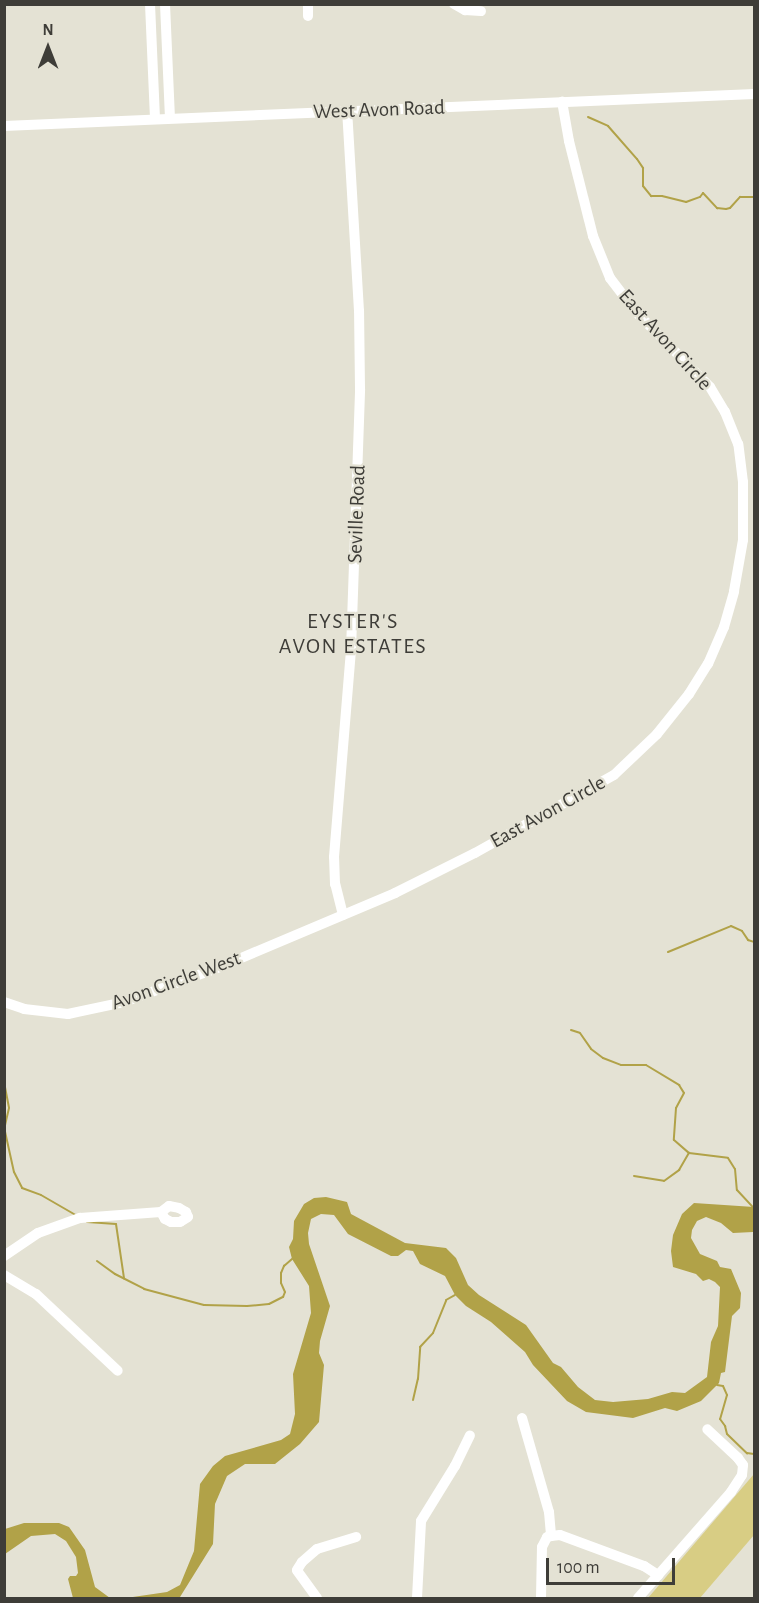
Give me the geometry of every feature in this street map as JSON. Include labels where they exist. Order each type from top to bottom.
[{"type":"street","points":[[150,4],[155,118]]},
{"type":"street","points":[[165,4],[170,118]]},
{"type":"street","points":[[454,4],[465,10],[481,11]]},
{"type":"street","name":"West Avon Road","points":[[4,126],[754,94]]},
{"type":"street","name":"East Avon Circle","points":[[343,915],[475,853],[614,775],[657,734],[689,694],[711,657],[724,627],[732,600],[743,540],[743,482],[738,444],[725,412],[710,387],[636,312],[610,278],[593,236],[569,141],[562,102]]},
{"type":"street","name":"Seville Road","points":[[343,915],[335,884],[334,857],[351,650],[360,389],[359,311],[347,111]]},
{"type":"street","name":"Avon Circle West","points":[[4,1002],[24,1010],[68,1014],[124,1002],[220,967],[343,915]]},
{"type":"street","points":[[4,1256],[29,1238],[60,1223],[80,1218],[162,1212]]},
{"type":"street","points":[[4,1275],[36,1294],[118,1371]]},
{"type":"street","points":[[522,1418],[549,1512],[551,1536]]},
{"type":"street","points":[[638,1599],[731,1492],[742,1474],[743,1465],[738,1458],[707,1429]]},
{"type":"street","points":[[417,1599],[421,1521],[455,1466],[470,1435]]},
{"type":"street","points":[[541,1599],[542,1547],[547,1537],[551,1536],[560,1535],[644,1566],[658,1575]]},
{"type":"street","points":[[317,1599],[297,1570],[302,1562],[318,1549],[357,1537]]},
{"type":"shaded area","points":[[326,1197],[347,1202],[351,1214],[405,1243],[446,1248],[456,1258],[468,1285],[479,1295],[526,1325],[553,1363],[561,1367],[578,1387],[595,1400],[613,1402],[648,1399],[672,1392],[685,1393],[707,1377],[711,1342],[718,1326],[720,1287],[709,1279],[703,1281],[696,1274],[673,1267],[671,1251],[673,1235],[682,1214],[694,1203],[754,1207],[753,1232],[733,1233],[721,1223],[706,1217],[697,1221],[692,1230],[691,1238],[700,1254],[717,1261],[720,1267],[731,1269],[741,1293],[740,1308],[732,1316],[725,1372],[721,1373],[719,1383],[701,1401],[677,1411],[665,1408],[633,1418],[586,1412],[567,1401],[533,1365],[525,1352],[491,1322],[466,1306],[455,1295],[445,1276],[420,1264],[413,1251],[406,1250],[398,1256],[391,1256],[348,1234],[334,1215],[321,1214],[311,1219],[308,1233],[309,1244],[330,1306],[320,1341],[319,1353],[324,1365],[319,1422],[300,1444],[275,1464],[245,1464],[227,1476],[215,1504],[213,1544],[180,1597],[126,1598],[167,1592],[180,1585],[194,1551],[200,1484],[213,1466],[225,1456],[281,1440],[290,1434],[295,1414],[293,1374],[311,1313],[309,1286],[292,1259],[289,1247],[293,1239],[294,1221],[304,1204],[314,1198]]},
{"type":"shaded area","points":[[754,1474],[754,1535],[700,1598],[648,1598]]},
{"type":"shaded area","points":[[24,1523],[59,1523],[69,1527],[85,1550],[95,1587],[110,1598],[73,1598],[68,1579],[78,1573],[76,1557],[66,1541],[55,1534],[31,1536],[5,1554],[5,1529]]},
{"type":"waterway","points":[[588,117],[608,126],[637,159],[643,168],[643,186],[651,196],[662,196],[686,202],[700,197],[703,193],[717,208],[726,209],[730,208],[740,197],[754,197]]},
{"type":"waterway","points":[[668,952],[731,926],[742,931],[748,940],[754,942]]},
{"type":"waterway","points":[[571,1030],[580,1033],[591,1049],[603,1058],[621,1065],[646,1065],[679,1085],[684,1093],[676,1108],[674,1140],[689,1153],[728,1158],[735,1169],[737,1190],[753,1207]]},
{"type":"waterway","points":[[4,1082],[9,1108],[5,1126]]},
{"type":"waterway","points":[[4,1127],[14,1172],[22,1188],[41,1195],[75,1215]]},
{"type":"waterway","points":[[634,1176],[664,1181],[679,1170],[689,1153]]},
{"type":"waterway","points":[[87,1222],[116,1224],[124,1278]]},
{"type":"waterway","points":[[97,1261],[115,1274],[144,1289],[204,1305],[247,1306],[269,1304],[283,1297],[285,1292],[281,1283],[281,1273],[284,1266],[292,1259]]},
{"type":"waterway","points":[[413,1400],[418,1379],[420,1347],[433,1333],[446,1300],[455,1295]]},
{"type":"waterway","points":[[717,1385],[723,1386],[727,1395],[720,1419],[727,1434],[747,1453],[754,1454]]},
{"type":"district","name":"EYSTER'S AVON ESTATES","points":[[353,634]]}]
